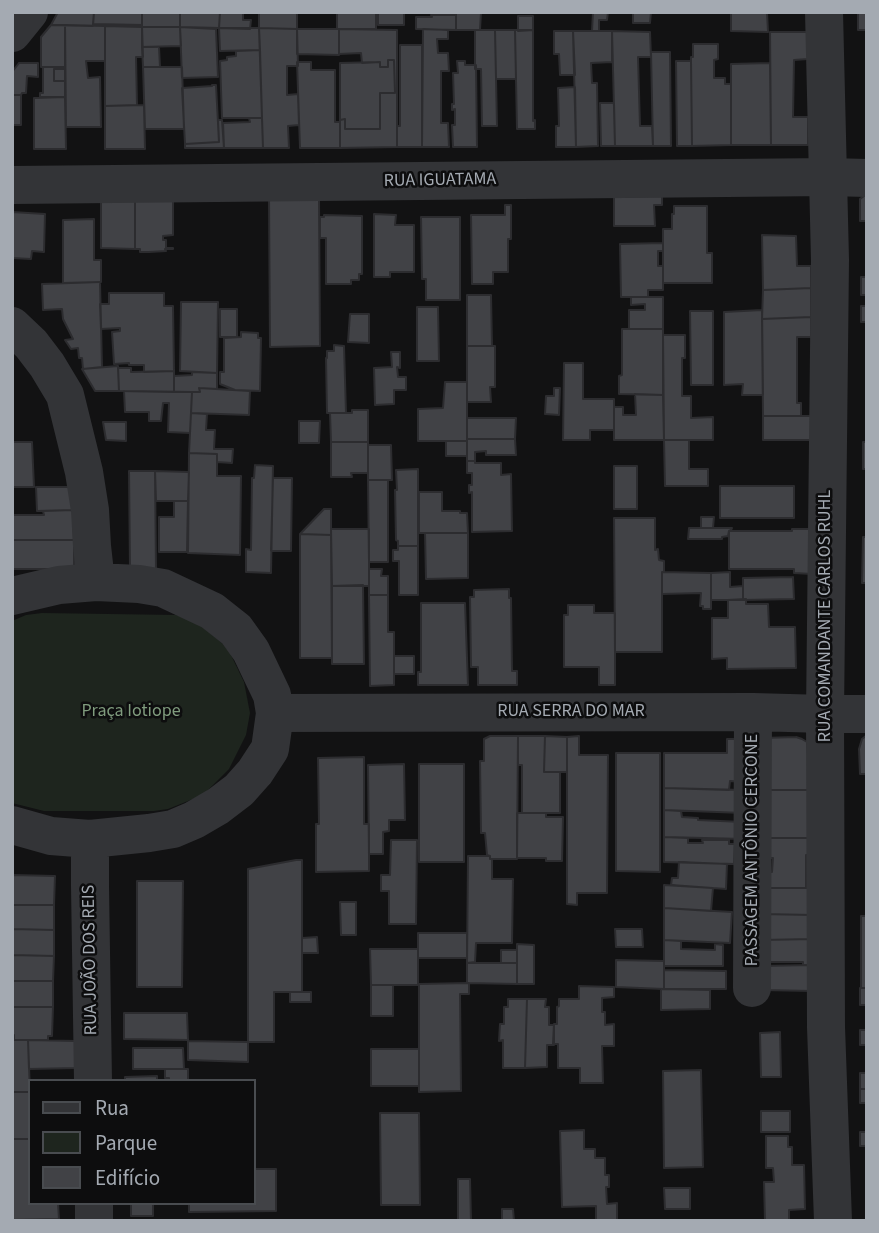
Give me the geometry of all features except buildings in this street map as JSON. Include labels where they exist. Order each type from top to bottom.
[{"type":"street","points":[[12,33],[29,12]]},
{"type":"street","name":"RUA COMANDANTE CARLOS RUHL","points":[[824,12],[830,260],[825,714],[827,1027],[833,1221]]},
{"type":"street","name":"RUA IGUATAMA","points":[[12,185],[867,178]]},
{"type":"street","points":[[12,326],[47,365],[65,395],[90,510],[96,582]]},
{"type":"street","points":[[12,596],[60,585],[96,582],[163,588],[212,611],[236,630],[251,651],[272,695],[275,713],[270,749],[255,772],[239,790],[218,806],[173,829],[90,839],[51,836],[12,825]]},
{"type":"street","name":"PASSAGEM ANTÔNIO CERCONE","points":[[752,988],[753,712]]},
{"type":"street","name":"RUA SERRA DO MAR","points":[[275,713],[867,714]]},
{"type":"street","name":"RUA JOÃO DOS REIS","points":[[90,839],[93,1079]]},
{"type":"green space","name":"Praça Iotiope","points":[[26,615],[176,615],[197,622],[223,644],[244,682],[250,713],[246,735],[229,769],[203,795],[168,809],[44,811],[12,803],[12,621]]}]
